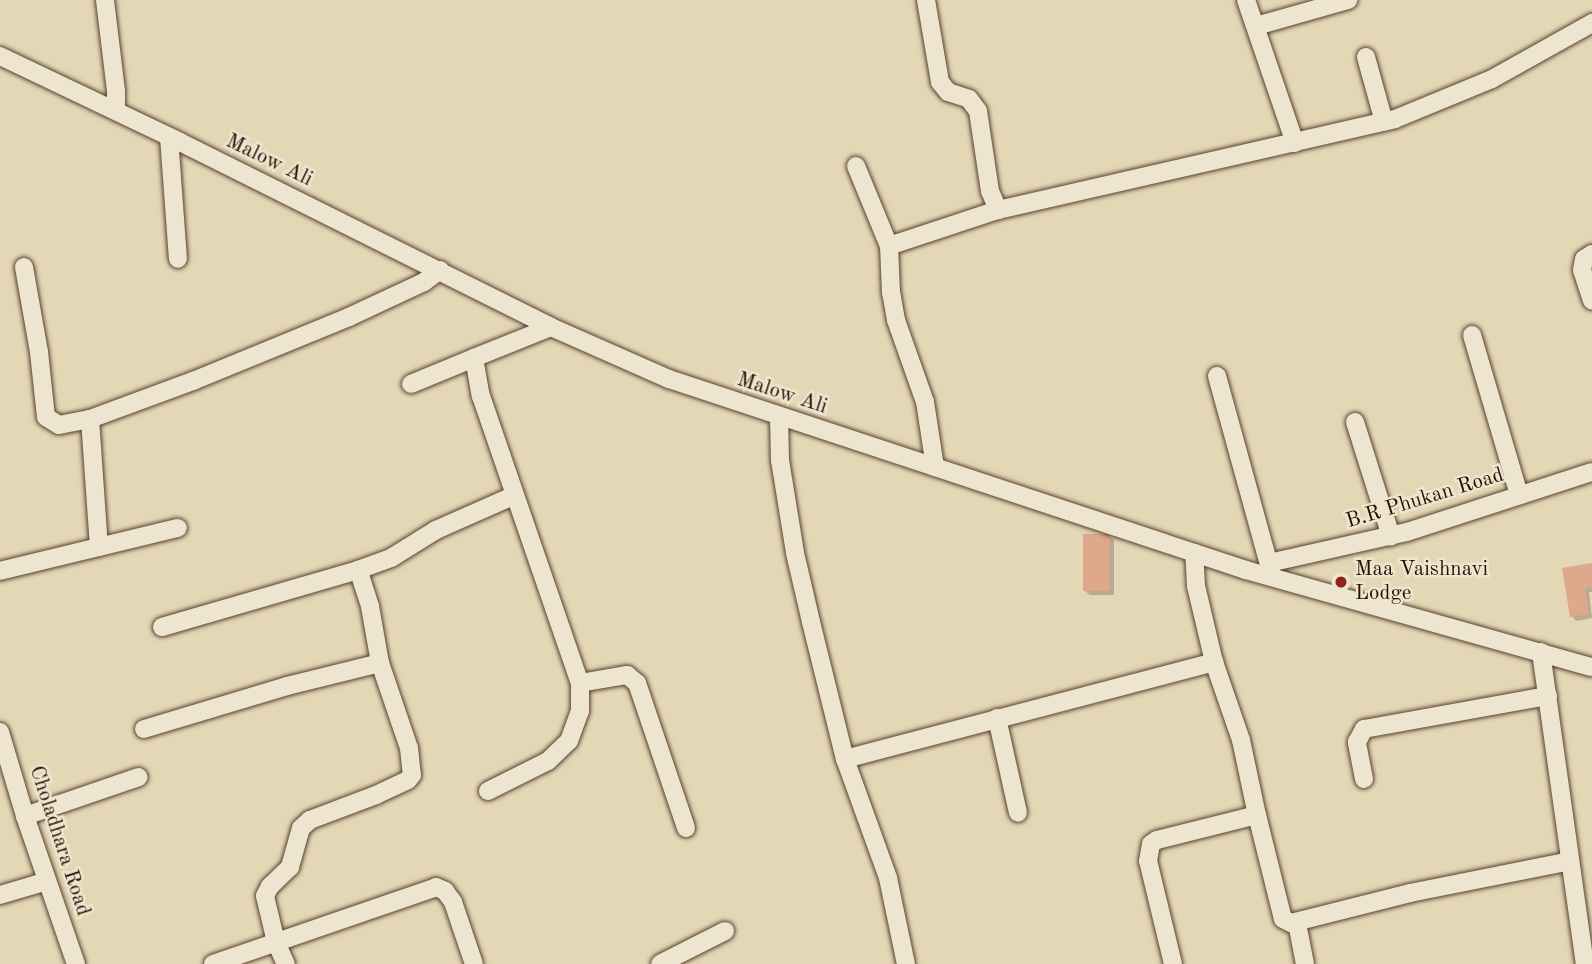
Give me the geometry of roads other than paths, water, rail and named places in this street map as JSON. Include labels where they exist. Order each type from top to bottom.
[{"type":"street","points":[[105,0],[116,111]]},
{"type":"street","points":[[926,0],[940,82],[948,92],[970,99],[978,111],[990,191],[998,210]]},
{"type":"street","points":[[1246,0],[1295,143]]},
{"type":"street","points":[[1256,26],[1348,0]]},
{"type":"street","points":[[889,246],[998,210],[1384,122],[1492,79],[1592,23]]},
{"type":"street","name":"Malow Ali","points":[[0,56],[440,270],[551,327],[669,379],[1194,553],[1271,570],[1592,667]]},
{"type":"street","points":[[1366,57],[1384,122]]},
{"type":"street","points":[[169,137],[178,259]]},
{"type":"street","points":[[856,166],[889,246],[891,293],[896,320],[925,402],[935,467]]},
{"type":"street","points":[[1592,254],[1584,259],[1581,270],[1592,300]]},
{"type":"street","points":[[24,267],[39,352],[46,417],[59,425],[90,419],[193,381],[349,317],[424,282],[440,270]]},
{"type":"street","points":[[411,384],[551,327]]},
{"type":"street","points":[[1472,335],[1519,495]]},
{"type":"street","points":[[474,358],[481,396],[580,683],[580,710],[569,741],[548,761],[488,791]]},
{"type":"street","points":[[1217,376],[1271,570]]},
{"type":"street","points":[[779,417],[780,460],[795,553],[845,759],[888,877],[906,964]]},
{"type":"street","points":[[90,419],[99,547]]},
{"type":"street","points":[[1354,422],[1391,536]]},
{"type":"street","name":"B.R Phukan Road","points":[[1271,570],[1391,536],[1592,472]]},
{"type":"street","points":[[162,627],[391,558],[436,530],[514,495]]},
{"type":"street","points":[[0,570],[178,528]]},
{"type":"street","points":[[1194,553],[1196,586],[1214,662],[1241,740],[1283,919],[1288,923],[1297,923],[1410,893],[1570,861]]},
{"type":"street","points":[[286,964],[276,942],[265,896],[270,886],[290,867],[305,822],[408,780],[412,775],[409,748],[380,663],[370,606],[358,570]]},
{"type":"street","points":[[1541,652],[1570,861],[1587,958]]},
{"type":"street","points":[[845,759],[1214,662]]},
{"type":"street","points":[[144,729],[287,686],[380,663]]},
{"type":"street","points":[[580,683],[626,674],[637,682],[686,828]]},
{"type":"street","points":[[1364,779],[1357,743],[1364,729],[1548,696]]},
{"type":"street","points":[[997,718],[1018,813]]},
{"type":"street","name":"Choladhara Road","points":[[0,732],[5,766],[76,964]]},
{"type":"street","points":[[24,816],[139,777]]},
{"type":"street","points":[[1173,964],[1148,861],[1151,844],[1257,815]]},
{"type":"street","points":[[0,895],[47,881]]},
{"type":"street","points":[[213,964],[436,887],[445,891],[453,902],[474,964]]},
{"type":"street","points":[[1297,923],[1305,964]]},
{"type":"street","points":[[660,964],[725,931]]},
{"type":"place","name":"Maa Vaishnavi Lodge","points":[[1341,582]]}]
